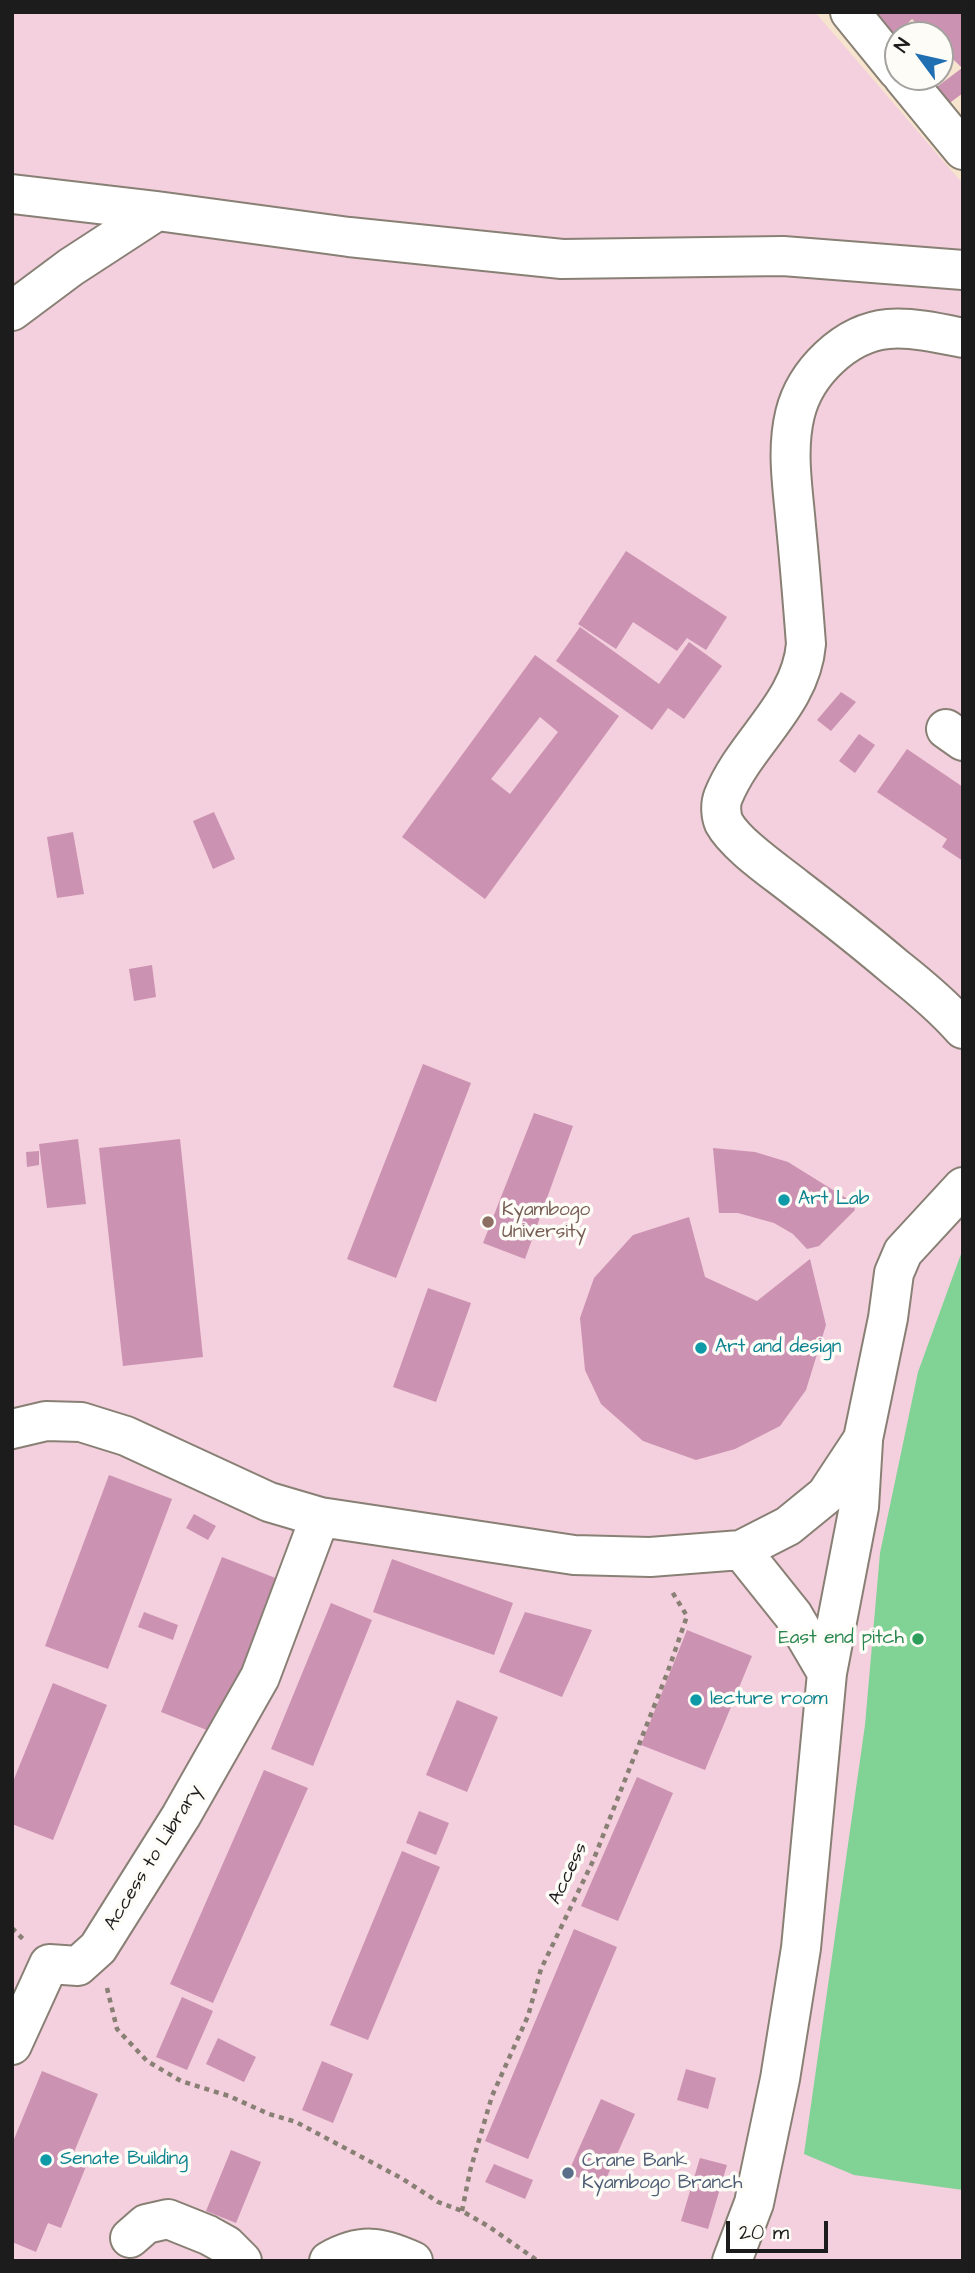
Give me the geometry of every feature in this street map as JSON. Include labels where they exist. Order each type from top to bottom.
[{"type":"street","points":[[850,12],[884,54]]},
{"type":"street","points":[[915,91],[963,150]]},
{"type":"street","points":[[12,194],[349,237],[562,258],[783,256],[963,270]]},
{"type":"street","points":[[12,311],[71,267],[158,211]]},
{"type":"street","points":[[963,338],[933,332],[888,329],[860,336],[830,356],[809,382],[795,413],[789,454],[806,644],[805,663],[800,678],[784,705],[736,774],[722,799],[721,812],[724,823],[751,853],[945,1008],[963,1029]]},
{"type":"street","points":[[732,2261],[754,2203],[780,2079],[797,1974],[827,1673],[859,1507],[863,1439],[888,1318],[894,1273],[903,1252],[963,1187]]},
{"type":"street","points":[[12,1429],[46,1421],[81,1422],[126,1436],[269,1502],[320,1517],[574,1555],[650,1557],[741,1549],[788,1526],[826,1495],[863,1439]]},
{"type":"street","name":"Access to Library","points":[[98,1948],[181,1816],[260,1677],[320,1517]]},
{"type":"street","points":[[741,1549],[793,1615],[827,1673]]},
{"type":"street","points":[[12,2045],[49,1964],[78,1966],[98,1948]]},
{"type":"street","points":[[130,2238],[146,2224],[168,2219],[226,2245],[242,2261]]},
{"type":"street","points":[[329,2261],[348,2250],[368,2247],[396,2253],[413,2261]]},
{"type":"path","name":"Access","points":[[462,2211],[470,2171],[492,2096],[528,2016],[541,1969],[597,1850],[687,1616],[650,1557]]},
{"type":"path","name":"Access to Library","points":[[98,1948],[117,2029],[146,2061],[181,2081],[296,2122],[403,2179],[438,2202],[462,2211],[538,2261]]},
{"type":"shaded area","name":"Kyambogo University","points":[[12,12],[815,12],[963,184],[963,2261],[12,2261]]},
{"type":"green space","name":"East end pitch","points":[[961,1254],[963,2190],[854,2175],[804,2154],[865,1725],[880,1553],[918,1372]]},
{"type":"building","points":[[872,12],[963,12],[963,93],[947,105],[936,91],[954,91],[954,74],[962,68],[954,60],[954,21],[884,21],[884,27]]},
{"type":"building","points":[[626,551],[727,617],[706,650],[687,638],[677,651],[633,622],[616,649],[578,624]]},
{"type":"building","points":[[580,627],[659,684],[689,642],[722,666],[684,719],[668,708],[652,730],[556,661]]},
{"type":"building","points":[[535,655],[619,716],[485,899],[402,837]],"holes":[[[540,717],[558,732],[510,794],[491,779]]]},
{"type":"building","points":[[841,692],[856,702],[831,731],[817,720]]},
{"type":"building","points":[[859,734],[875,745],[855,773],[839,761]]},
{"type":"building","points":[[907,749],[963,787],[963,861],[942,847],[947,839],[877,792]]},
{"type":"building","points":[[214,812],[235,859],[213,869],[193,821]]},
{"type":"building","points":[[73,832],[84,894],[57,898],[47,837]]},
{"type":"building","points":[[152,965],[156,997],[134,1001],[129,969]]},
{"type":"building","points":[[423,1064],[471,1083],[396,1278],[347,1259]]},
{"type":"building","points":[[534,1113],[573,1126],[525,1259],[483,1243]]},
{"type":"building","points":[[78,1139],[86,1204],[47,1208],[39,1144]]},
{"type":"building","points":[[180,1139],[203,1357],[123,1366],[99,1148]]},
{"type":"building","name":"Art Lab","points":[[713,1148],[755,1152],[788,1162],[853,1203],[855,1210],[819,1246],[807,1249],[793,1234],[774,1223],[738,1213],[719,1213]]},
{"type":"building","points":[[39,1151],[39,1165],[27,1167],[26,1152]]},
{"type":"building","name":"Art and design","points":[[689,1217],[705,1277],[757,1301],[810,1259],[826,1325],[806,1390],[780,1426],[735,1449],[696,1460],[643,1441],[601,1404],[585,1370],[580,1318],[594,1278],[633,1235]]},
{"type":"building","points":[[428,1288],[471,1303],[436,1402],[393,1387]]},
{"type":"building","points":[[109,1475],[172,1499],[108,1669],[45,1646]]},
{"type":"building","points":[[194,1514],[216,1526],[208,1540],[186,1528]]},
{"type":"building","points":[[222,1557],[278,1579],[217,1734],[161,1712]]},
{"type":"building","points":[[392,1559],[513,1603],[494,1655],[373,1612]]},
{"type":"building","points":[[331,1603],[372,1620],[313,1766],[271,1749]]},
{"type":"building","points":[[144,1612],[178,1625],[173,1640],[138,1627]]},
{"type":"building","points":[[525,1612],[592,1630],[562,1697],[499,1672]]},
{"type":"building","name":"lecture room","points":[[687,1630],[752,1656],[705,1770],[641,1745]]},
{"type":"building","points":[[53,1683],[107,1705],[53,1840],[12,1824],[12,1784]]},
{"type":"building","points":[[457,1700],[498,1717],[467,1792],[426,1775]]},
{"type":"building","points":[[264,1770],[308,1788],[213,2003],[170,1984]]},
{"type":"building","points":[[637,1777],[673,1793],[618,1921],[581,1906]]},
{"type":"building","points":[[419,1811],[449,1823],[436,1855],[406,1843]]},
{"type":"building","points":[[402,1851],[440,1867],[368,2040],[330,2025]]},
{"type":"building","points":[[574,1929],[617,1947],[528,2159],[485,2141]]},
{"type":"building","points":[[182,1997],[213,2011],[187,2070],[156,2057]]},
{"type":"building","points":[[218,2038],[256,2057],[244,2082],[206,2064]]},
{"type":"building","points":[[322,2061],[353,2074],[333,2123],[302,2110]]},
{"type":"building","points":[[686,2069],[716,2078],[708,2109],[677,2100]]},
{"type":"building","name":"Senate Building","points":[[42,2071],[98,2094],[72,2157],[87,2164],[61,2228],[48,2223],[36,2252],[12,2242],[12,2144]]},
{"type":"building","points":[[601,2099],[635,2114],[602,2188],[568,2173]]},
{"type":"building","points":[[231,2150],[261,2162],[236,2223],[206,2211]]},
{"type":"building","points":[[700,2158],[727,2165],[708,2229],[681,2221]]},
{"type":"building","points":[[494,2164],[533,2180],[525,2199],[485,2182]]},
{"type":"place","name":"Art Lab","points":[[784,1200]]},
{"type":"place","name":"Kyambogo University","points":[[488,1222]]},
{"type":"place","name":"Art and design","points":[[701,1348]]},
{"type":"place","name":"East end pitch","points":[[918,1639]]},
{"type":"place","name":"lecture room","points":[[696,1700]]},
{"type":"place","name":"Senate Building","points":[[46,2160]]},
{"type":"place","name":"Crane Bank Kyambogo Branch","points":[[568,2173]]}]
